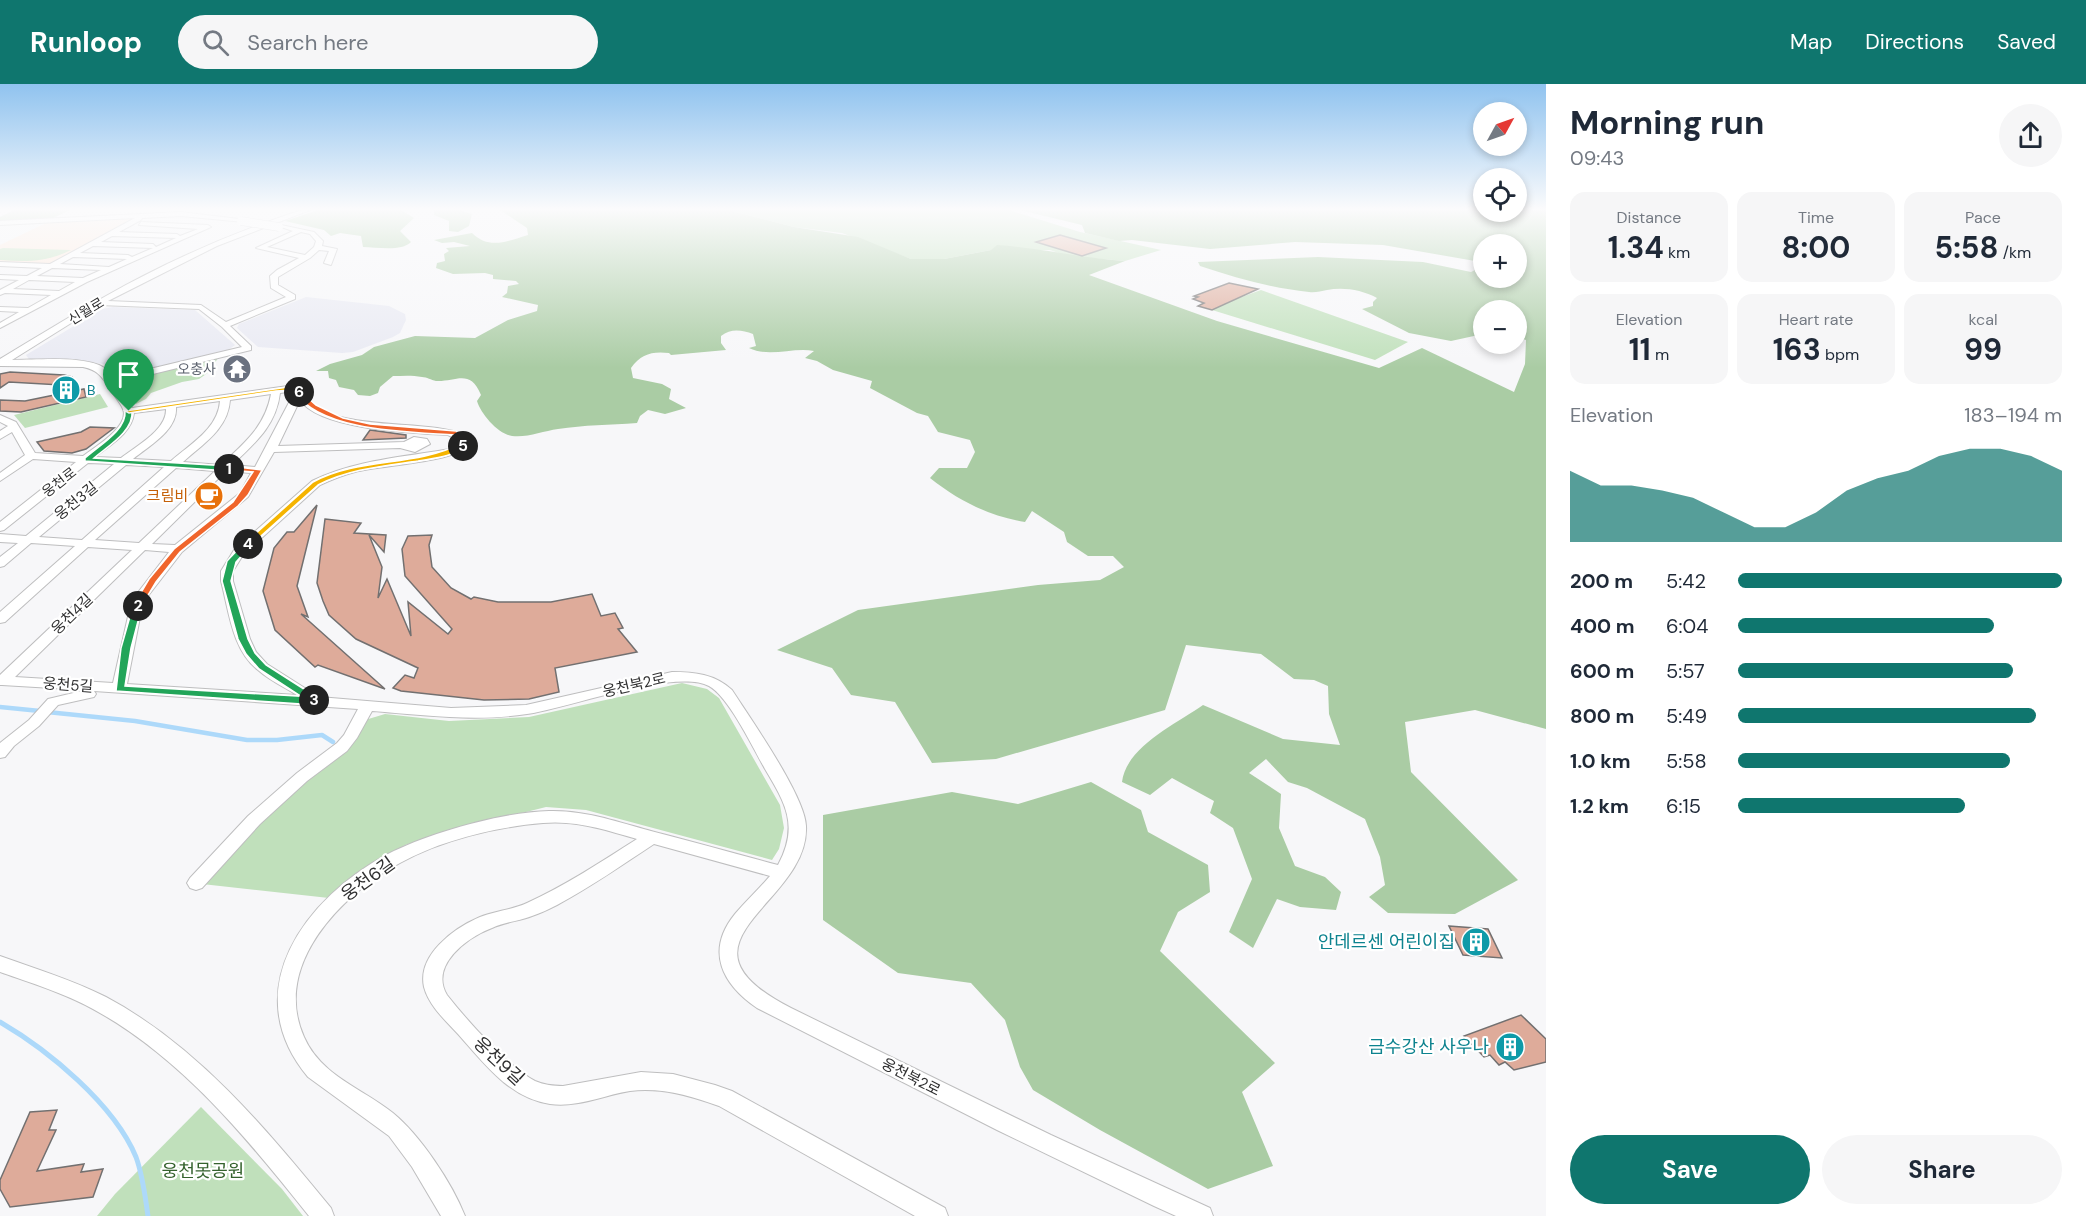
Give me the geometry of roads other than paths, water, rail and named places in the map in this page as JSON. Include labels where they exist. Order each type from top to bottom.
[{"type":"street","points":[[1,291],[56,263]]},
{"type":"street","points":[[1,325],[120,263]]},
{"type":"street","name":"신월로","points":[[0,360],[86,303],[162,263]]},
{"type":"street","name":"신월로","points":[[0,360],[98,303],[178,263]]},
{"type":"street","points":[[225,325],[291,298],[274,286],[273,278],[282,268],[292,263]]},
{"type":"street","points":[[0,264],[108,268]]},
{"type":"street","points":[[0,277],[84,280]]},
{"type":"street","points":[[1,291],[60,293]]},
{"type":"street","points":[[98,303],[201,308],[225,325],[248,348],[112,381]]},
{"type":"street","points":[[0,309],[28,310]]},
{"type":"street","points":[[0,360],[88,365],[101,370],[112,381],[129,411],[276,389],[298,389],[299,393],[271,449],[244,495],[236,504],[178,549],[142,595],[135,612],[119,688]]},
{"type":"street","points":[[142,547],[260,433],[274,409],[276,389]]},
{"type":"street","name":"웅천북2로","points":[[299,393],[303,399],[325,413],[355,424],[450,432],[464,441],[463,446],[453,452],[354,469],[321,480],[245,546],[232,561],[227,581],[243,639],[250,654],[270,673],[316,701],[451,713],[502,712],[545,707],[672,676],[695,676],[710,680],[728,693],[794,805],[798,829],[793,856],[782,873],[736,927],[728,942],[730,965],[738,980],[770,1007],[981,1112],[1202,1216]]},
{"type":"street","points":[[0,619],[217,426],[224,412],[225,396]]},
{"type":"street","name":"웅천3길","points":[[28,540],[167,424],[173,413],[170,404]]},
{"type":"street","points":[[290,410],[302,405],[314,406]]},
{"type":"street","name":"웅천로","points":[[0,528],[125,427],[129,411]]},
{"type":"street","points":[[0,418],[8,420],[14,426],[31,456],[0,478]]},
{"type":"street","points":[[0,436],[14,426]]},
{"type":"street","points":[[271,449],[404,445]]},
{"type":"street","name":"웅천3길","points":[[31,456],[258,470]]},
{"type":"street","points":[[0,538],[178,549]]},
{"type":"street","points":[[0,563],[28,540]]},
{"type":"street","name":"웅천4길","points":[[1,680],[142,547]]},
{"type":"street","name":"웅천5길","points":[[1,680],[316,701]]},
{"type":"street","points":[[0,753],[53,702],[89,694]]},
{"type":"street","points":[[196,883],[254,820],[302,777],[342,747],[350,738],[367,706]]},
{"type":"street","name":"웅천6길","points":[[454,1216],[417,1156],[397,1129],[327,1080],[306,1060],[297,1044],[286,999],[291,970],[301,948],[335,903],[394,859],[434,843],[534,818],[556,816],[594,821],[782,873]]},
{"type":"street","name":"웅천9길","points":[[651,838],[535,908],[487,922],[457,938],[439,961],[433,978],[434,987],[441,1001],[499,1064],[522,1085],[551,1095],[575,1094],[641,1081],[694,1087],[735,1104],[937,1216]]},
{"type":"street","points":[[0,964],[45,980],[109,1008],[165,1046],[181,1059],[244,1124],[323,1216]]},
{"type":"waterway","points":[[0,707],[40,711]]},
{"type":"waterway","points":[[47,712],[135,721],[247,740],[277,740],[322,735],[333,742]]},
{"type":"waterway","points":[[0,1022],[58,1063],[78,1080],[112,1117],[136,1157],[148,1216]]},
{"type":"place","name":"오충사","points":[[237,369]]},
{"type":"place","name":"B","points":[[66,390]]},
{"type":"place","name":"크림비","points":[[209,496]]},
{"type":"place","name":"안데르센 어린이집","points":[[1476,942]]},
{"type":"place","name":"금수강산 사우나","points":[[1510,1047]]},
{"type":"park label","name":"웅천못공원","points":[[203,1171]]}]
